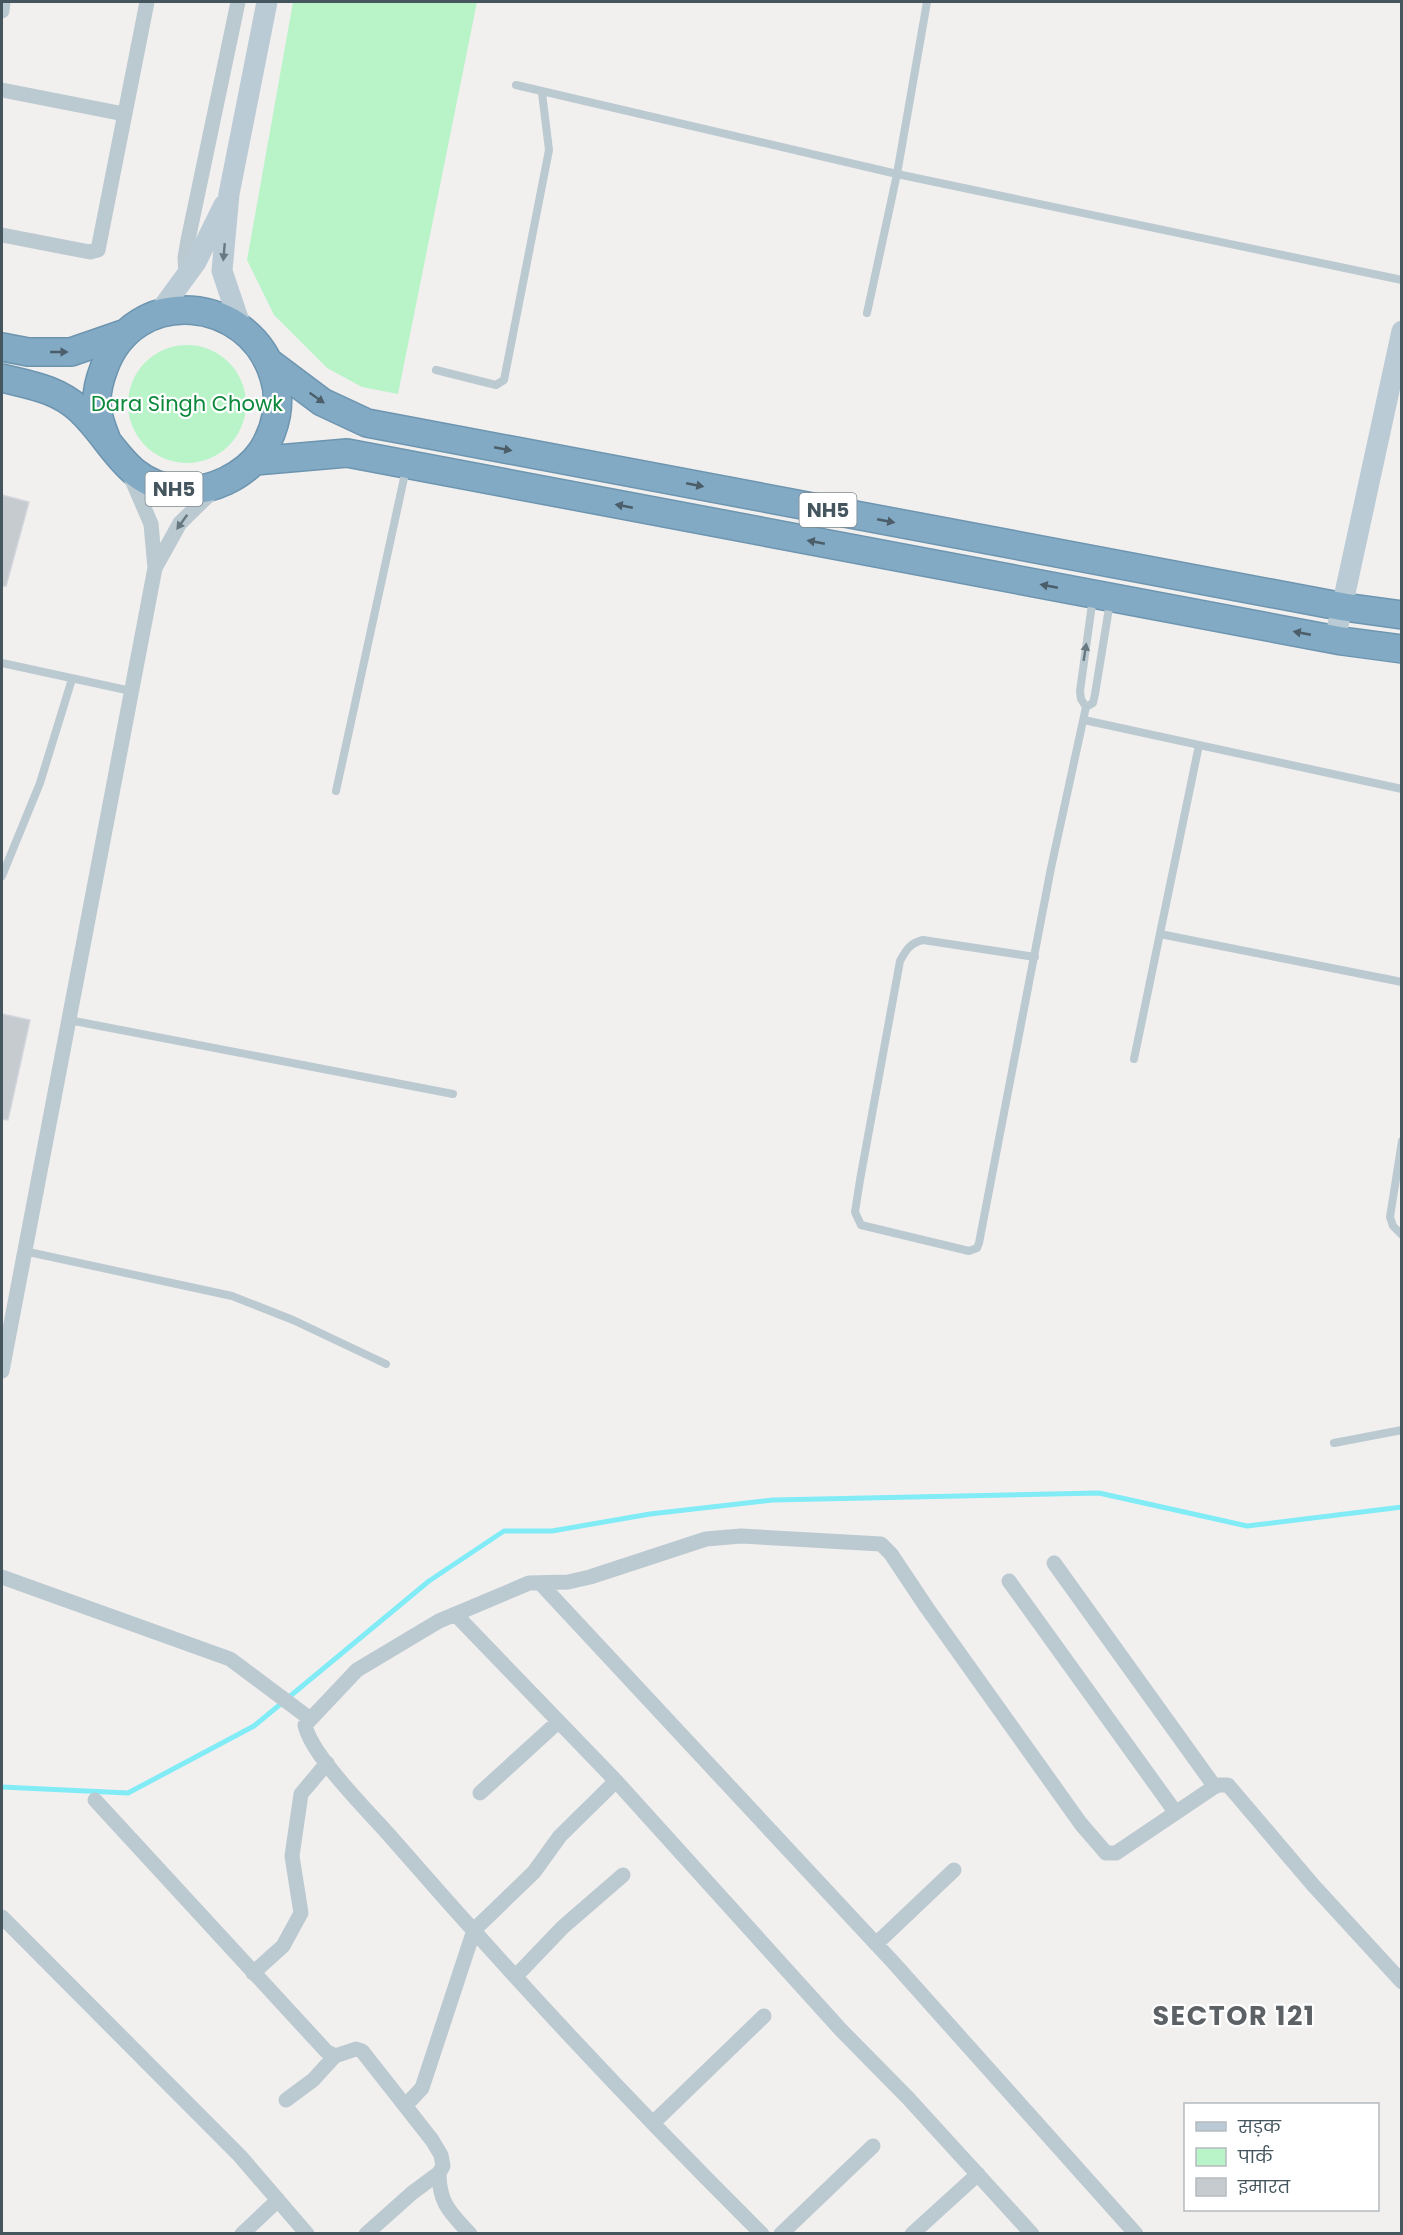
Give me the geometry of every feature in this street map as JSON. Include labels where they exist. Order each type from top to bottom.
[{"type":"highway","name":"NH5","points":[[2,347],[28,352],[71,352],[126,333],[158,314],[186,309],[215,313],[241,327],[257,343],[270,363],[278,388],[277,414],[269,439],[255,461],[221,484],[202,489],[181,490],[161,486],[142,478],[126,466],[106,438],[79,409],[49,389],[2,378]]},
{"type":"highway","name":"NH5","points":[[106,438],[98,411],[98,382],[108,355],[126,333]]},
{"type":"highway","name":"NH5","points":[[270,363],[322,402],[367,423],[1344,607],[1401,615]]},
{"type":"highway","name":"NH5","points":[[255,461],[347,453],[1102,596],[1401,649]]},
{"type":"main road","points":[[241,327],[222,271],[230,194],[267,2]]},
{"type":"main road","points":[[158,314],[196,262],[230,194]]},
{"type":"main road","points":[[1335,639],[1344,607],[1401,331]]},
{"type":"street","points":[[2,11],[3,2]]},
{"type":"street","points":[[2,236],[90,252],[98,250],[147,2]]},
{"type":"street","points":[[186,274],[185,258],[188,240],[238,2]]},
{"type":"street","points":[[2,90],[124,114]]},
{"type":"street","points":[[2,1371],[3,1353],[155,568],[149,518],[126,466]]},
{"type":"street","points":[[155,568],[180,523],[221,484]]},
{"type":"street","points":[[762,2234],[653,2123],[516,1976],[327,1763],[305,1725],[357,1670],[455,1614],[529,1583],[590,1577],[706,1539],[741,1536],[881,1544],[891,1554],[1082,1824],[1106,1853],[1116,1853],[1222,1784],[1233,1790],[1313,1885],[1400,1977]]},
{"type":"street","points":[[1054,1563],[1215,1787]]},
{"type":"street","points":[[2,1577],[230,1659],[309,1719]]},
{"type":"street","points":[[1009,1581],[1176,1813]]},
{"type":"street","points":[[540,1583],[876,1944],[1136,2234]]},
{"type":"street","points":[[455,1614],[616,1780],[841,2030],[1032,2234]]},
{"type":"street","points":[[480,1793],[558,1722]]},
{"type":"street","points":[[253,1973],[283,1946],[301,1913],[292,1856],[301,1794],[327,1763]]},
{"type":"street","points":[[405,2106],[422,2088],[474,1930],[534,1872],[560,1836],[616,1780]]},
{"type":"street","points":[[95,1800],[326,2051],[335,2056]]},
{"type":"street","points":[[876,1944],[954,1870]]},
{"type":"street","points":[[516,1976],[563,1927],[622,1875]]},
{"type":"street","points":[[2,1917],[240,2156],[307,2234]]},
{"type":"street","points":[[653,2123],[764,2016]]},
{"type":"street","points":[[286,2100],[313,2080],[335,2056],[356,2049],[362,2051],[441,2155],[443,2166],[440,2173],[441,2199],[470,2234]]},
{"type":"street","points":[[781,2234],[873,2146]]},
{"type":"street","points":[[366,2234],[412,2193],[440,2173]]},
{"type":"street","points":[[912,2234],[978,2174]]},
{"type":"street","points":[[242,2234],[278,2200]]},
{"type":"lane","points":[[867,313],[897,174],[927,2]]},
{"type":"lane","points":[[516,85],[542,93],[897,174],[1401,280]]},
{"type":"lane","points":[[436,370],[496,385],[504,380],[549,150],[542,93]]},
{"type":"lane","points":[[336,791],[407,465]]},
{"type":"lane","points":[[1086,707],[1093,703],[1095,694],[1102,596]]},
{"type":"lane","points":[[1035,957],[923,940],[913,942],[906,950],[900,961],[860,1180],[855,1212],[861,1225],[969,1251],[977,1248],[1035,957],[1051,868],[1084,720],[1086,707],[1080,692],[1102,596]]},
{"type":"lane","points":[[2,663],[131,691]]},
{"type":"lane","points":[[2,876],[40,783],[72,679]]},
{"type":"lane","points":[[1084,720],[1401,789]]},
{"type":"lane","points":[[1134,1059],[1199,745]]},
{"type":"lane","points":[[1160,934],[1401,982]]},
{"type":"lane","points":[[69,1020],[453,1094]]},
{"type":"lane","points":[[1401,1142],[1390,1217],[1393,1226],[1401,1235]]},
{"type":"lane","points":[[24,1251],[232,1296],[292,1320],[386,1364]]},
{"type":"lane","points":[[1334,1443],[1401,1430]]},
{"type":"green space","points":[[293,2],[477,2],[398,394],[362,387],[327,368],[274,315],[247,260]]},
{"type":"green space","name":"Dara Singh Chowk","points":[[187,345],[210,349],[229,362],[242,381],[246,404],[242,427],[229,446],[210,459],[187,463],[164,459],[145,446],[132,427],[128,404],[132,381],[145,362],[164,349]]},
{"type":"building","points":[[2,495],[29,502],[6,586],[2,586]]},
{"type":"building","points":[[2,1014],[30,1020],[8,1120],[2,1119]]},
{"type":"waterway","points":[[2,1787],[128,1793],[254,1726],[429,1581],[504,1531],[552,1531],[650,1514],[773,1500],[1099,1493],[1247,1526],[1402,1507]]},
{"type":"district","name":"SECTOR 121","points":[[1234,2016]]}]
